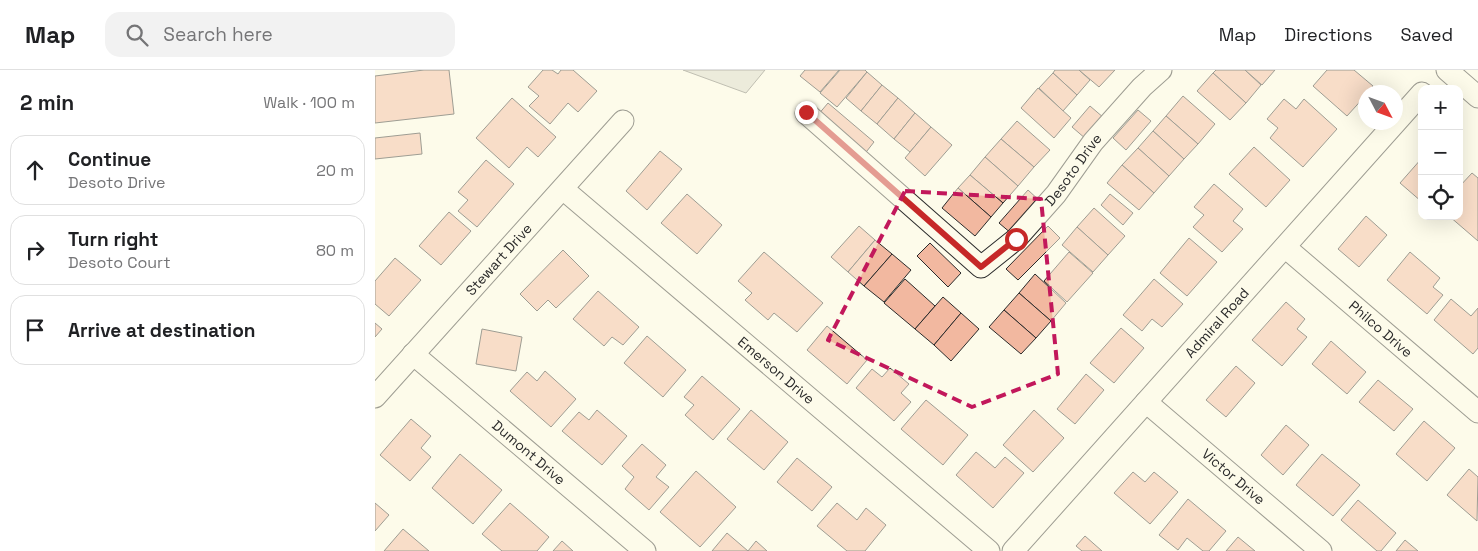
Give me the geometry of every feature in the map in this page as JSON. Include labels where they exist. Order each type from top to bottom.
[{"type":"street","name":"Desoto Drive","points":[[806,112],[981,267],[1016,239],[1056,194],[1093,142],[1142,87],[1161,70]]},
{"type":"street","points":[[1429,85],[1442,70]]},
{"type":"street","points":[[1447,70],[1478,97]]},
{"type":"street","name":"Admiral Road","points":[[1013,551],[1418,97]]},
{"type":"street","name":"Stewart Drive","points":[[375,397],[623,121]]},
{"type":"street","name":"Emerson Drive","points":[[563,189],[989,551]]},
{"type":"street","name":"Philco Drive","points":[[1285,247],[1478,412]]},
{"type":"street","name":"Dumont Drive","points":[[413,354],[645,551]]},
{"type":"street","name":"Victor Drive","points":[[1146,402],[1321,551]]},
{"type":"highlighted area","points":[[905,191],[1041,199],[1058,374],[972,407],[828,340]]},
{"type":"shaded area","points":[[683,70],[765,70],[746,93]]},
{"type":"building","points":[[424,70],[449,70],[454,114],[375,123],[375,76]]},
{"type":"building","points":[[543,70],[552,70],[558,74],[561,70],[573,70],[597,91],[578,112],[568,103],[550,124],[529,106],[539,96],[528,87]]},
{"type":"building","points":[[805,70],[839,70],[820,92],[800,76]]},
{"type":"building","points":[[840,70],[865,70],[867,72],[837,107],[820,93]]},
{"type":"building","points":[[1055,70],[1079,70],[1090,80],[1077,95],[1053,73]]},
{"type":"building","points":[[1079,70],[1115,70],[1099,87]]},
{"type":"building","points":[[1216,70],[1245,70],[1261,85],[1246,103],[1213,73]]},
{"type":"building","points":[[1245,70],[1275,70],[1262,85]]},
{"type":"building","points":[[1327,70],[1354,70],[1372,85],[1358,85],[1358,104],[1347,116],[1313,86]]},
{"type":"building","points":[[867,72],[882,85],[861,111],[846,98]]},
{"type":"building","points":[[1053,73],[1077,95],[1063,111],[1039,88]]},
{"type":"building","points":[[1213,73],[1246,103],[1230,120],[1197,91]]},
{"type":"building","points":[[882,85],[898,98],[877,124],[861,111]]},
{"type":"building","points":[[1038,88],[1071,118],[1054,138],[1021,108]]},
{"type":"building","points":[[1183,96],[1215,124],[1198,144],[1166,116]]},
{"type":"building","points":[[512,98],[556,137],[538,157],[527,147],[509,168],[476,138]]},
{"type":"building","points":[[898,98],[915,113],[894,139],[877,124]]},
{"type":"building","points":[[1284,99],[1296,109],[1304,99],[1337,129],[1303,167],[1270,138],[1278,128],[1267,119]]},
{"type":"building","points":[[828,103],[874,142],[863,156],[817,116]]},
{"type":"building","points":[[1090,106],[1104,118],[1086,139],[1072,127]]},
{"type":"building","points":[[1138,110],[1151,121],[1126,150],[1113,138]]},
{"type":"building","points":[[915,113],[931,127],[910,152],[894,139]]},
{"type":"building","points":[[1166,116],[1198,144],[1184,159],[1153,131]]},
{"type":"building","points":[[1017,121],[1050,150],[1034,167],[1001,139]]},
{"type":"building","points":[[931,127],[952,145],[925,176],[905,158]]},
{"type":"building","points":[[1153,131],[1184,159],[1169,176],[1138,148]]},
{"type":"building","points":[[420,133],[422,154],[375,159],[375,138]]},
{"type":"building","points":[[1001,139],[1034,167],[1018,186],[985,157]]},
{"type":"building","points":[[1254,147],[1290,180],[1266,207],[1229,174]]},
{"type":"building","points":[[1138,148],[1169,176],[1154,193],[1122,165]]},
{"type":"building","points":[[660,151],[682,169],[647,210],[626,191]]},
{"type":"building","points":[[985,157],[1018,186],[1003,203],[970,175]]},
{"type":"building","points":[[486,160],[514,184],[477,227],[458,211],[468,200],[458,192]]},
{"type":"building","points":[[1418,163],[1418,199],[1400,183]]},
{"type":"building","points":[[1122,165],[1154,193],[1139,210],[1107,183]]},
{"type":"building","points":[[1472,173],[1478,178],[1478,241],[1454,220],[1463,220],[1463,183]]},
{"type":"building","points":[[970,175],[1003,203],[991,217],[958,188]]},
{"type":"building","points":[[1214,184],[1243,209],[1233,221],[1243,229],[1222,252],[1193,227],[1204,215],[1194,207]]},
{"type":"building","points":[[958,188],[991,217],[975,236],[942,208]]},
{"type":"building","points":[[1028,190],[1041,202],[1012,234],[999,223]]},
{"type":"building","points":[[687,194],[722,225],[697,254],[661,223]]},
{"type":"building","points":[[1110,194],[1133,213],[1123,225],[1101,205]]},
{"type":"building","points":[[1094,208],[1125,236],[1108,255],[1077,227]]},
{"type":"building","points":[[449,212],[471,231],[441,265],[419,246]]},
{"type":"building","points":[[1366,216],[1387,235],[1359,267],[1338,249]]},
{"type":"building","points":[[859,226],[875,240],[848,272],[831,257]]},
{"type":"building","points":[[1048,226],[1060,238],[1018,280],[1006,269]]},
{"type":"building","points":[[1077,227],[1108,255],[1093,272],[1062,245]]},
{"type":"building","points":[[1189,238],[1217,262],[1187,296],[1160,273]]},
{"type":"building","points":[[875,240],[892,254],[864,286],[848,272]]},
{"type":"building","points":[[930,243],[961,273],[948,287],[917,256]]},
{"type":"building","points":[[563,250],[589,276],[556,308],[548,300],[537,311],[520,294]]},
{"type":"building","points":[[764,252],[823,303],[797,332],[774,313],[768,320],[745,300],[752,293],[738,281]]},
{"type":"building","points":[[1069,252],[1093,273],[1067,302],[1044,281]]},
{"type":"building","points":[[1410,252],[1440,278],[1433,287],[1443,295],[1427,314],[1387,280]]},
{"type":"building","points":[[892,254],[911,270],[884,302],[864,286]]},
{"type":"building","points":[[395,258],[421,280],[389,316],[375,304],[375,281]]},
{"type":"building","points":[[1035,274],[1066,303],[1051,321],[1019,293]]},
{"type":"building","points":[[905,279],[935,306],[915,329],[884,303]]},
{"type":"building","points":[[1154,279],[1183,304],[1162,327],[1152,319],[1142,331],[1123,315]]},
{"type":"building","points":[[598,291],[639,327],[623,345],[612,337],[604,346],[573,319]]},
{"type":"building","points":[[1019,293],[1051,321],[1036,338],[1004,310]]},
{"type":"building","points":[[943,297],[961,313],[934,345],[915,329]]},
{"type":"building","points":[[1451,299],[1471,316],[1478,308],[1478,348],[1473,354],[1434,320]]},
{"type":"building","points":[[1286,302],[1305,319],[1297,329],[1307,337],[1282,366],[1252,340]]},
{"type":"building","points":[[1004,310],[1036,338],[1021,354],[989,327]]},
{"type":"building","points":[[961,313],[979,329],[951,361],[934,345]]},
{"type":"building","points":[[375,323],[382,329],[375,337]]},
{"type":"building","points":[[827,326],[867,360],[847,384],[807,350]]},
{"type":"building","points":[[1121,328],[1144,348],[1114,383],[1090,363]]},
{"type":"building","points":[[482,329],[522,337],[516,371],[476,364]]},
{"type":"building","points":[[647,336],[686,370],[663,397],[624,363]]},
{"type":"building","points":[[1331,341],[1366,372],[1347,394],[1312,364]]},
{"type":"building","points":[[1236,366],[1255,383],[1226,417],[1206,400]]},
{"type":"building","points":[[890,368],[909,384],[901,393],[911,402],[894,421],[856,388],[872,369],[882,377]]},
{"type":"building","points":[[545,371],[576,399],[551,427],[510,391],[527,372],[537,381]]},
{"type":"building","points":[[1086,374],[1104,390],[1075,424],[1057,409]]},
{"type":"building","points":[[702,376],[740,409],[713,440],[685,415],[694,405],[684,397]]},
{"type":"building","points":[[1378,380],[1413,409],[1394,431],[1359,402]]},
{"type":"building","points":[[926,400],[968,435],[943,465],[901,429]]},
{"type":"building","points":[[597,410],[627,436],[602,465],[562,431],[579,412],[589,420]]},
{"type":"building","points":[[751,410],[788,442],[764,470],[727,439]]},
{"type":"building","points":[[1034,410],[1064,438],[1033,472],[1003,445]]},
{"type":"building","points":[[411,419],[431,436],[421,448],[431,457],[410,481],[380,455]]},
{"type":"building","points":[[1424,421],[1455,448],[1427,481],[1396,454]]},
{"type":"building","points":[[1286,425],[1309,445],[1283,475],[1261,455]]},
{"type":"building","points":[[642,444],[666,465],[656,477],[669,487],[649,510],[625,489],[634,477],[622,466]]},
{"type":"building","points":[[976,452],[995,468],[1005,457],[1024,473],[993,508],[956,475]]},
{"type":"building","points":[[460,454],[502,490],[473,524],[432,488]]},
{"type":"building","points":[[1322,454],[1360,485],[1333,516],[1296,485]]},
{"type":"building","points":[[797,458],[832,487],[812,511],[777,482]]},
{"type":"building","points":[[1469,469],[1478,477],[1477,521],[1447,495]]},
{"type":"building","points":[[696,471],[736,507],[700,547],[660,512]]},
{"type":"building","points":[[1133,472],[1145,482],[1154,472],[1178,492],[1150,524],[1114,493]]},
{"type":"building","points":[[1188,499],[1226,531],[1209,551],[1203,551],[1187,538],[1178,550],[1159,535]]},
{"type":"building","points":[[1358,500],[1396,533],[1381,551],[1377,551],[1341,520]]},
{"type":"building","points":[[375,503],[389,515],[375,531]]},
{"type":"building","points":[[510,503],[549,537],[537,551],[502,551],[482,534]]},
{"type":"building","points":[[837,503],[857,520],[866,508],[886,525],[865,551],[847,551],[817,526]]},
{"type":"building","points":[[403,529],[429,551],[384,551]]},
{"type":"building","points":[[727,533],[748,551],[712,551]]},
{"type":"building","points":[[1085,536],[1102,551],[1082,551],[1076,546]]},
{"type":"building","points":[[1238,537],[1255,551],[1226,551]]},
{"type":"building","points":[[1405,540],[1418,551],[1396,551]]},
{"type":"building","points":[[562,541],[573,551],[553,551]]},
{"type":"building","points":[[756,541],[767,551],[748,551]]},
{"type":"route","points":[[806,112],[981,267],[1016,239]]}]
